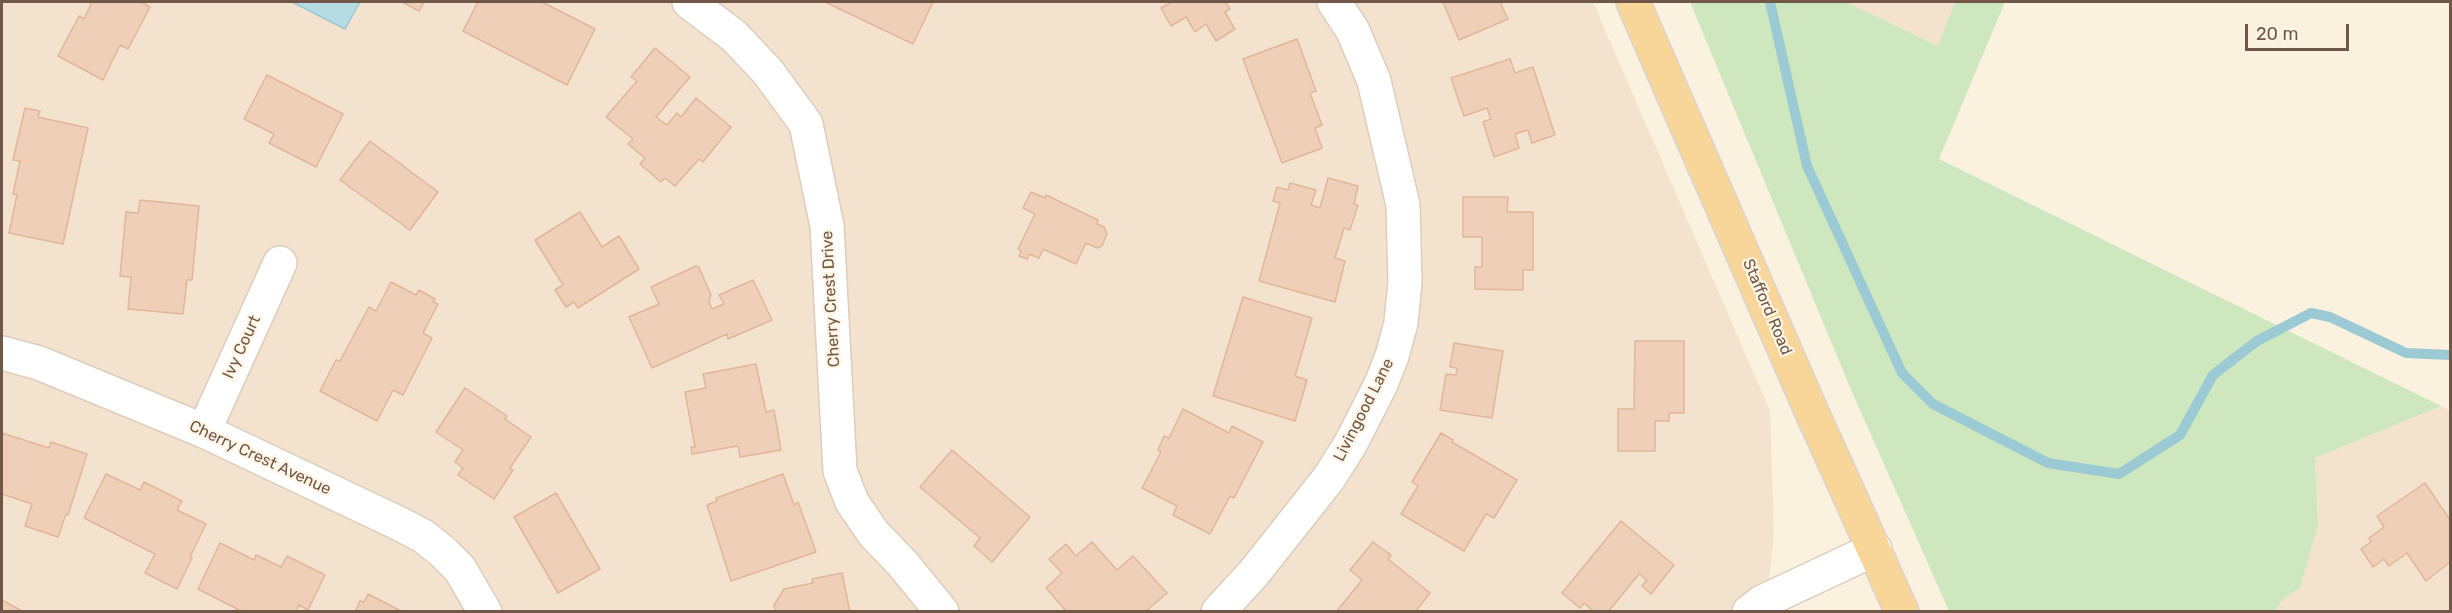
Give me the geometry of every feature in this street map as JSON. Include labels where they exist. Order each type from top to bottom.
[{"type":"main road","name":"Stafford Road","points":[[1633,2],[1810,408],[1902,612]]},
{"type":"street","name":"Cherry Crest Drive","points":[[689,2],[741,43],[768,72],[806,124],[828,226],[840,471],[852,502],[874,534],[902,563],[942,612]]},
{"type":"street","name":"Livingood Lane","points":[[1218,612],[1253,574],[1329,478],[1351,443],[1381,384],[1401,323],[1405,282],[1403,205],[1374,81],[1353,31],[1334,2]]},
{"type":"street","name":"Ivy Court","points":[[204,431],[280,263]]},
{"type":"street","name":"Cherry Crest Avenue","points":[[2,353],[39,363],[204,431],[423,536],[460,569],[485,612]]},
{"type":"street","points":[[1749,612],[1762,602],[1875,549]]},
{"type":"shaded area","points":[[2,2],[1593,2],[1770,411],[1774,536],[1765,611],[2,611]]},
{"type":"shaded area","points":[[1846,2],[1955,2],[1938,46]]},
{"type":"shaded area","points":[[2441,406],[2450,411],[2450,611],[2276,612],[2282,600],[2300,588],[2318,525],[2315,458]]},
{"type":"green space","points":[[1690,2],[1846,2],[1938,46],[1955,2],[2005,2],[1939,159],[2441,406],[2315,458],[2318,525],[2300,588],[2282,600],[2276,611],[1949,611],[1852,392]]},
{"type":"water","points":[[292,2],[360,2],[345,29]]},
{"type":"building","points":[[92,2],[141,2],[150,7],[128,49],[120,45],[103,80],[58,56],[79,16],[84,19]]},
{"type":"building","points":[[402,2],[424,2],[419,11]]},
{"type":"building","points":[[478,2],[542,2],[595,29],[567,85],[463,31]]},
{"type":"building","points":[[825,2],[933,2],[913,44]]},
{"type":"building","points":[[1172,2],[1225,2],[1230,9],[1225,12],[1235,29],[1216,41],[1206,24],[1195,32],[1186,17],[1171,26],[1161,8]]},
{"type":"building","points":[[1443,2],[1500,2],[1508,19],[1459,40]]},
{"type":"building","points":[[1297,39],[1316,91],[1310,93],[1322,125],[1315,128],[1322,148],[1282,163],[1243,59]]},
{"type":"building","points":[[655,48],[690,77],[656,117],[667,125],[677,113],[681,117],[696,98],[731,127],[703,162],[699,159],[675,186],[665,178],[661,182],[640,164],[645,158],[628,144],[633,139],[606,117],[637,81],[631,77]]},
{"type":"building","points":[[1510,59],[1515,73],[1533,67],[1555,135],[1532,143],[1528,130],[1515,134],[1519,148],[1494,157],[1483,122],[1491,119],[1487,108],[1464,116],[1451,78]]},
{"type":"building","points":[[267,75],[343,114],[316,167],[269,143],[274,134],[244,119]]},
{"type":"building","points":[[25,108],[40,111],[38,117],[88,128],[63,244],[9,233],[17,195],[13,194],[20,161],[13,160]]},
{"type":"building","points":[[370,141],[438,192],[410,230],[340,180]]},
{"type":"building","points":[[1328,178],[1358,186],[1354,204],[1358,205],[1350,230],[1344,228],[1335,258],[1345,261],[1335,302],[1259,281],[1280,203],[1273,201],[1277,187],[1288,190],[1290,183],[1316,190],[1311,205],[1320,208]]},
{"type":"building","points":[[1031,192],[1045,198],[1046,195],[1098,220],[1097,224],[1104,227],[1107,234],[1102,246],[1097,248],[1086,243],[1076,264],[1043,249],[1039,258],[1029,254],[1027,259],[1019,256],[1021,251],[1018,249],[1035,214],[1023,208]]},
{"type":"building","points":[[1463,197],[1508,197],[1507,212],[1533,212],[1533,270],[1523,270],[1523,290],[1475,289],[1475,267],[1482,267],[1482,237],[1463,237]]},
{"type":"building","points":[[140,200],[199,206],[192,280],[187,280],[183,314],[128,309],[131,277],[120,276],[126,212],[138,213]]},
{"type":"building","points":[[580,212],[602,247],[619,236],[639,269],[578,308],[574,302],[566,307],[555,290],[563,285],[535,240]]},
{"type":"building","points":[[696,266],[699,267],[711,295],[709,302],[712,309],[724,304],[719,295],[753,280],[772,320],[728,339],[727,334],[652,368],[629,317],[659,304],[651,287]]},
{"type":"building","points":[[391,282],[416,295],[419,290],[435,299],[433,302],[438,304],[423,333],[432,338],[403,395],[393,390],[377,421],[320,391],[336,360],[340,361],[369,307],[376,311]]},
{"type":"building","points":[[1243,297],[1312,318],[1295,376],[1307,380],[1295,421],[1213,396]]},
{"type":"building","points":[[1635,341],[1684,341],[1684,413],[1669,413],[1669,421],[1655,421],[1655,451],[1618,451],[1618,409],[1634,409]]},
{"type":"building","points":[[1454,343],[1503,351],[1492,418],[1440,410],[1446,374],[1456,375],[1457,368],[1450,367]]},
{"type":"building","points":[[756,364],[766,412],[774,410],[781,450],[740,457],[738,446],[692,454],[691,447],[695,447],[685,392],[706,388],[703,374]]},
{"type":"building","points":[[465,388],[507,416],[505,419],[531,437],[510,468],[513,470],[494,499],[458,475],[463,468],[455,462],[463,450],[436,432]]},
{"type":"building","points":[[1183,409],[1229,433],[1232,426],[1263,442],[1234,498],[1230,496],[1210,534],[1173,515],[1177,506],[1142,488],[1161,452],[1158,450],[1164,436],[1169,438]]},
{"type":"building","points":[[2,433],[49,448],[51,442],[87,454],[68,515],[66,514],[58,537],[25,526],[32,504],[2,494]]},
{"type":"building","points":[[1441,433],[1453,440],[1452,442],[1517,480],[1494,518],[1486,514],[1464,551],[1401,514],[1418,486],[1412,482]]},
{"type":"building","points":[[952,450],[1030,517],[992,562],[974,546],[980,538],[920,487]]},
{"type":"building","points":[[106,474],[140,490],[144,482],[182,501],[177,510],[206,524],[177,589],[145,573],[155,554],[84,518]]},
{"type":"building","points":[[783,474],[794,505],[798,502],[816,552],[731,581],[707,505],[717,501],[716,498]]},
{"type":"building","points":[[2425,483],[2450,520],[2450,562],[2426,581],[2407,553],[2389,566],[2384,559],[2373,567],[2361,549],[2371,542],[2369,538],[2384,527],[2377,516]]},
{"type":"building","points":[[556,493],[600,569],[558,593],[514,517]]},
{"type":"building","points":[[1621,521],[1674,565],[1651,594],[1642,586],[1647,580],[1639,574],[1608,612],[1594,612],[1584,603],[1580,608],[1562,593]]},
{"type":"building","points":[[1092,542],[1117,570],[1133,556],[1167,593],[1145,612],[1067,612],[1046,588],[1062,573],[1049,559],[1066,544],[1076,556]]},
{"type":"building","points":[[1373,542],[1391,555],[1388,559],[1430,593],[1415,612],[1337,611],[1362,580],[1350,570]]},
{"type":"building","points":[[220,543],[254,560],[256,555],[281,567],[287,556],[325,575],[308,610],[299,605],[296,612],[243,612],[198,589]]},
{"type":"building","points":[[842,573],[850,612],[776,612],[774,605],[784,589],[813,583],[812,579]]},
{"type":"building","points":[[368,594],[403,612],[355,612],[360,601],[364,602]]},
{"type":"building","points":[[2,600],[22,611],[2,612]]},
{"type":"waterway","points":[[1770,2],[1807,166],[1902,373],[1933,404],[2048,463],[2119,474],[2180,435],[2213,375],[2257,341],[2311,313],[2330,317],[2406,353],[2450,355]]}]
